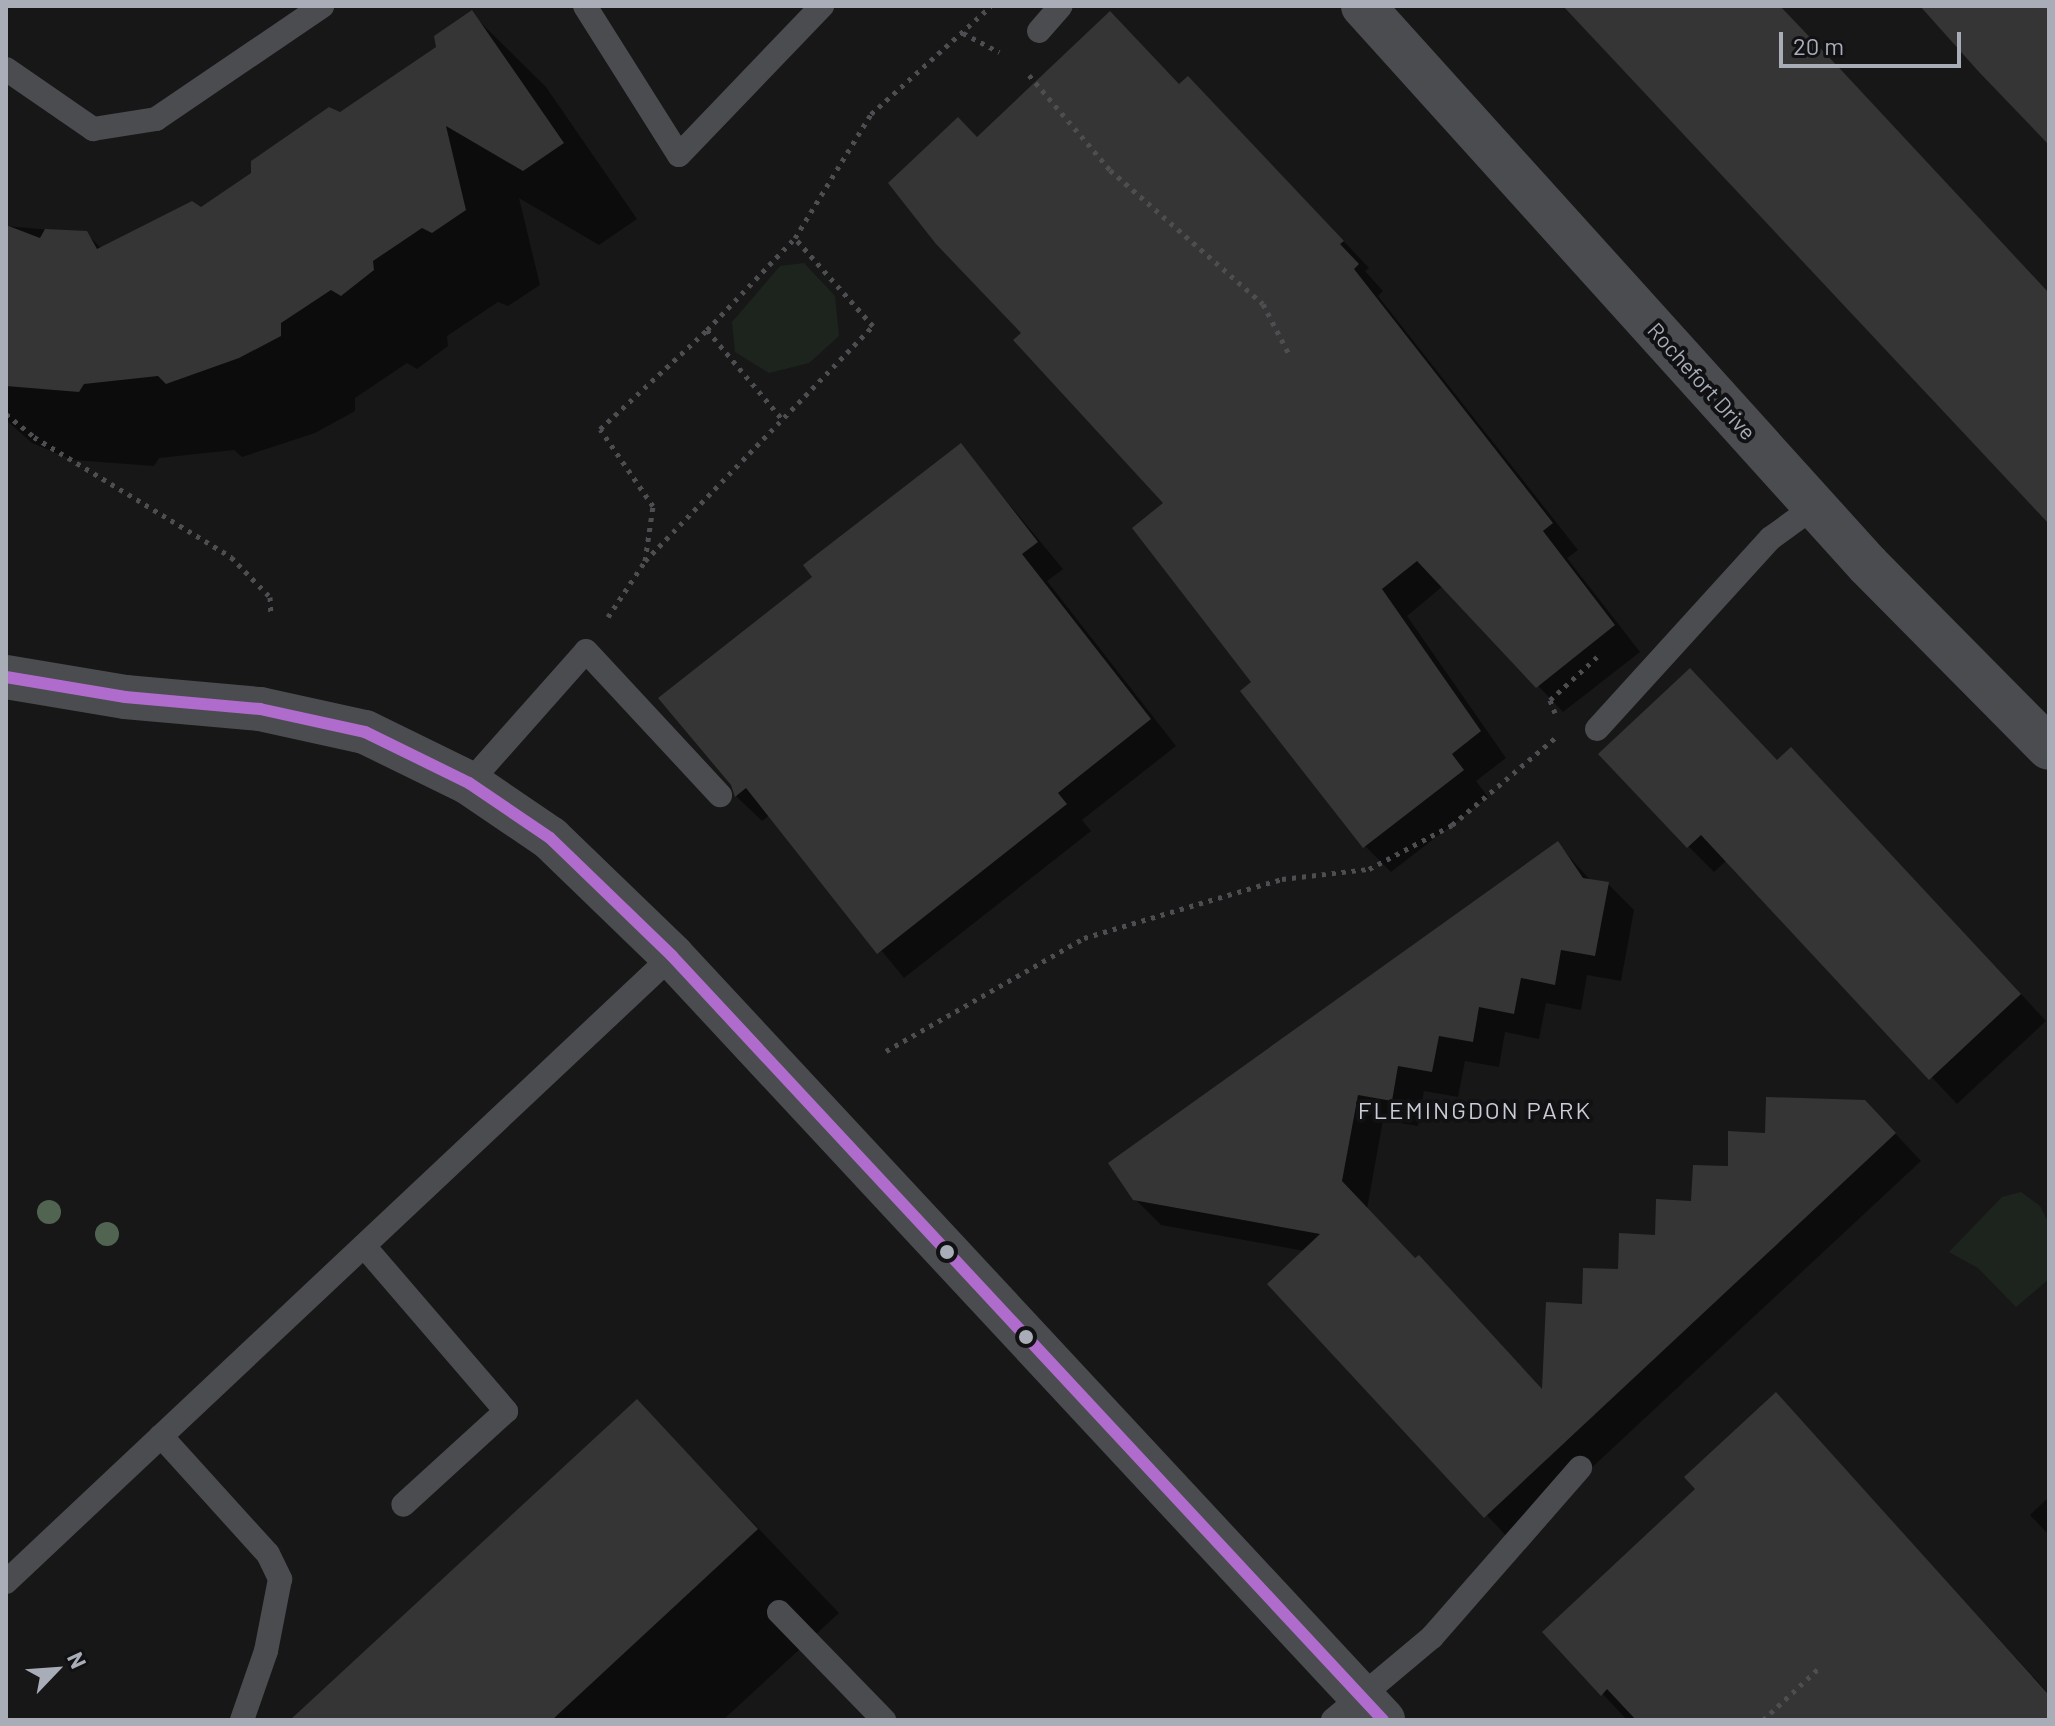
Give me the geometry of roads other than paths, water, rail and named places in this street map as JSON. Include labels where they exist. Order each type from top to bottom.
[{"type":"street","name":"Rochefort Drive","points":[[1363,6],[1815,506],[2049,748]]},
{"type":"street","points":[[6,677],[318,721],[376,737],[469,783],[550,838],[672,956],[1358,1712]]},
{"type":"lane","points":[[7,72],[93,129],[156,119],[322,6]]},
{"type":"lane","points":[[585,6],[679,155],[822,6]]},
{"type":"lane","points":[[1039,31],[1061,6]]},
{"type":"lane","points":[[1597,729],[1771,538],[1815,506]]},
{"type":"lane","points":[[469,783],[586,651],[720,795]]},
{"type":"lane","points":[[6,1582],[672,956]]},
{"type":"lane","points":[[364,1246],[506,1411],[403,1505]]},
{"type":"lane","points":[[161,1436],[268,1554],[280,1579],[266,1651],[242,1720]]},
{"type":"lane","points":[[1358,1712],[1432,1637],[1580,1468]]},
{"type":"lane","points":[[779,1612],[884,1720]]},
{"type":"district","name":"FLEMINGDON PARK","points":[[1475,1110]]}]
